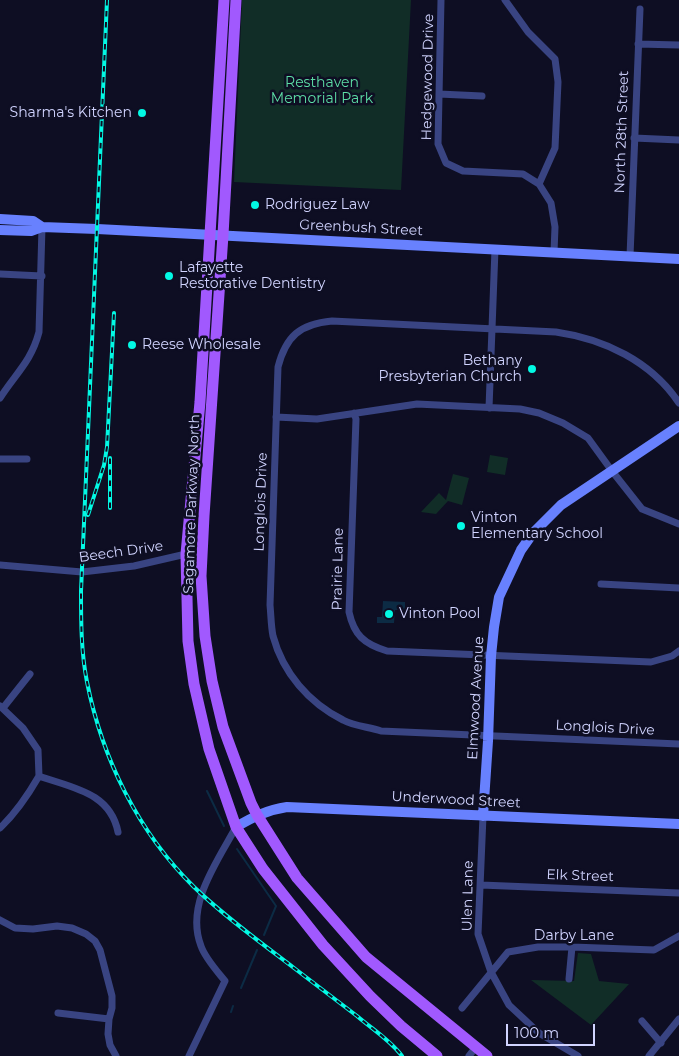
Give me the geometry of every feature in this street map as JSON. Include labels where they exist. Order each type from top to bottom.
[{"type":"main road","name":"Sagamore Parkway North","points":[[224,0],[200,402],[186,554],[188,641],[194,684],[209,748],[236,827],[263,869],[323,945],[370,996],[401,1026],[437,1056]]},
{"type":"main road","name":"Sagamore Parkway North","points":[[236,0],[201,576],[205,636],[212,681],[224,727],[257,815],[297,878],[366,957],[472,1052],[487,1056]]},
{"type":"street","name":"Hedgewood Drive","points":[[441,0],[438,144],[446,163],[463,171],[523,174],[539,184]]},
{"type":"street","points":[[505,0],[528,32],[555,59],[558,82],[555,148],[539,184],[551,203],[555,227],[554,252]]},
{"type":"street","name":"North 28th Street","points":[[630,256],[640,9]]},
{"type":"street","points":[[638,44],[679,45]]},
{"type":"street","points":[[439,94],[482,96]]},
{"type":"street","points":[[634,138],[679,140]]},
{"type":"street","name":"Greenbush Street","points":[[0,220],[33,221],[42,227]]},
{"type":"street","name":"Greenbush Street","points":[[0,230],[31,231],[42,227],[210,234],[679,259]]},
{"type":"street","points":[[0,396],[24,366],[35,348],[39,332],[42,227]]},
{"type":"street","points":[[489,408],[495,249]]},
{"type":"street","points":[[0,274],[42,276]]},
{"type":"street","name":"Longlois Drive","points":[[679,403],[656,376],[639,363],[622,352],[580,335],[492,328],[332,321],[317,322],[302,329],[291,338],[282,350],[278,367],[270,605],[273,635],[282,659],[297,685],[319,705],[344,721],[381,731],[679,744]]},
{"type":"street","points":[[276,417],[317,419],[407,404],[520,409],[539,412],[563,423],[588,438],[642,509],[679,524]]},
{"type":"street","name":"Prairie Lane","points":[[354,413],[356,419],[349,612],[352,627],[361,638],[373,647],[387,651],[651,662],[672,656],[679,651]]},
{"type":"street","name":"Elmwood Avenue","points":[[483,816],[491,656],[499,598],[521,550],[533,533],[561,505],[679,426]]},
{"type":"street","points":[[0,459],[27,459]]},
{"type":"street","name":"Beech Drive","points":[[0,565],[82,572],[134,566],[186,554]]},
{"type":"street","points":[[601,584],[679,588]]},
{"type":"street","points":[[0,828],[24,801],[39,776],[38,750],[23,728],[2,707],[30,674]]},
{"type":"street","points":[[39,776],[88,793],[102,802],[115,818],[118,832]]},
{"type":"street","name":"Underwood Street","points":[[236,827],[257,815],[286,807],[679,824]]},
{"type":"street","name":"Ulen Lane","points":[[483,816],[478,934],[491,972],[509,1005],[539,1033],[578,1056]]},
{"type":"street","points":[[189,1056],[225,981],[201,946],[195,918],[202,894],[236,827]]},
{"type":"street","name":"Elk Street","points":[[481,884],[679,893]]},
{"type":"street","points":[[0,920],[15,928],[32,929],[57,926],[72,928],[86,934],[95,941],[100,950],[112,996],[112,1008],[109,1019],[110,1045],[116,1056]]},
{"type":"street","name":"Darby Lane","points":[[462,1008],[508,952],[538,947],[654,950],[679,936]]},
{"type":"street","points":[[569,979],[572,947]]},
{"type":"street","points":[[58,1012],[109,1019]]},
{"type":"street","points":[[649,1056],[679,1019]]},
{"type":"street","points":[[642,1021],[661,1043]]},
{"type":"green space","name":"Resthaven Memorial Park","points":[[242,0],[411,0],[401,190],[234,182]]},
{"type":"green space","points":[[490,455],[508,458],[505,475],[487,472]]},
{"type":"green space","points":[[453,474],[469,478],[462,505],[448,501],[436,514],[421,512],[439,493],[446,500]]},
{"type":"green space","points":[[578,953],[591,954],[599,981],[629,984],[591,1025],[531,980],[574,981]]},
{"type":"water","name":"Vinton Pool","points":[[383,601],[405,602],[405,610],[395,610],[394,623],[377,623],[377,617],[382,617]]},
{"type":"waterway","points":[[207,791],[224,826]]},
{"type":"waterway","points":[[237,849],[276,906],[264,935]]},
{"type":"waterway","points":[[241,988],[257,950]]},
{"type":"waterway","points":[[231,1012],[233,1006]]},
{"type":"railway","points":[[107,0],[81,591],[84,659],[94,710],[102,738],[125,792],[139,818],[174,866],[194,887],[255,939],[381,1035],[402,1056]]},
{"type":"railway","points":[[88,515],[104,465],[107,447],[114,313]]},
{"type":"railway","points":[[110,458],[110,508]]},
{"type":"place","name":"Sharma's Kitchen","points":[[142,113]]},
{"type":"place","name":"Rodriguez Law","points":[[255,205]]},
{"type":"place","name":"Lafayette Restorative Dentistry","points":[[169,276]]},
{"type":"place","name":"Reese Wholesale","points":[[132,345]]},
{"type":"place","name":"Bethany Presbyterian Church","points":[[532,369]]},
{"type":"place","name":"Vinton Elementary School","points":[[461,526]]},
{"type":"place","name":"Vinton Pool","points":[[389,614]]}]
